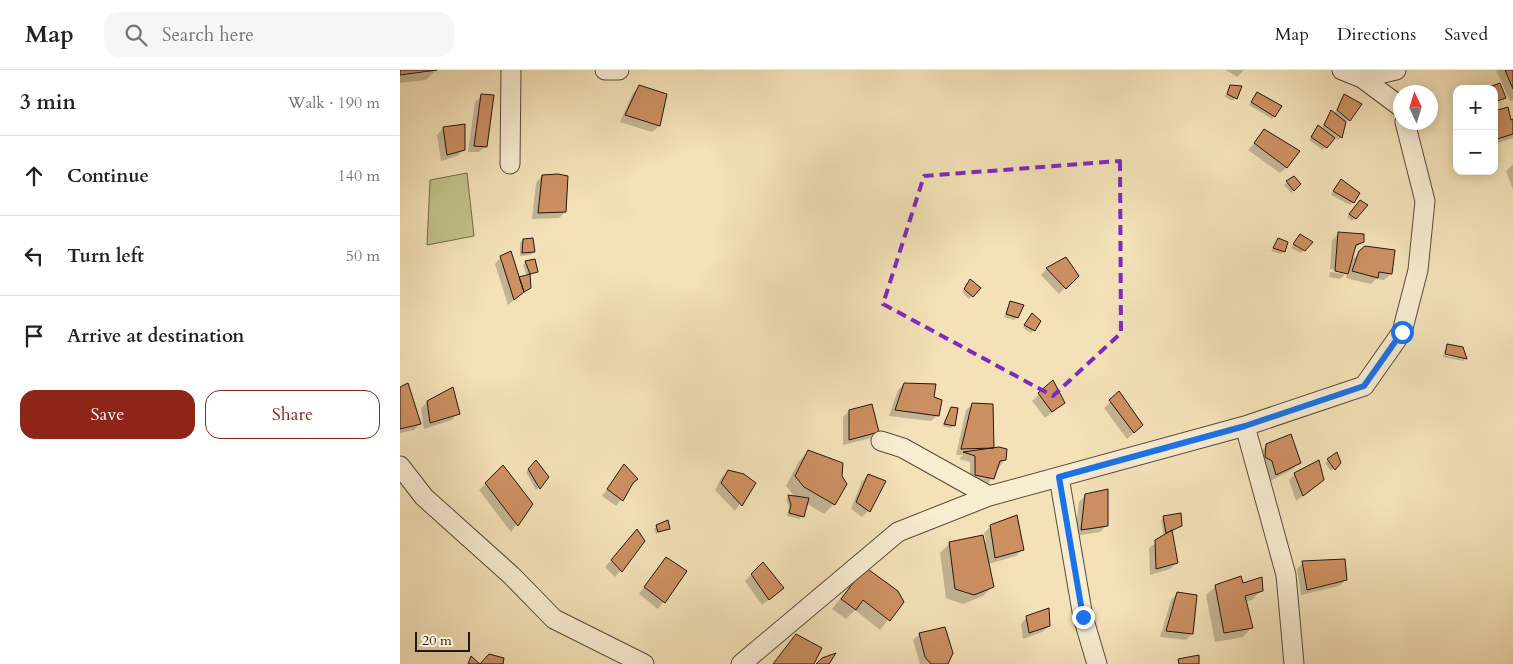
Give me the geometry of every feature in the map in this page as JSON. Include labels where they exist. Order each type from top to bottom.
[{"type":"street","points":[[510,164],[511,70]]},
{"type":"street","points":[[605,70],[618,70]]},
{"type":"street","points":[[1342,70],[1362,78],[1393,102]]},
{"type":"street","points":[[1362,78],[1396,70]]},
{"type":"street","points":[[741,664],[898,532],[989,496],[1245,426],[1364,386],[1402,332],[1418,270],[1425,201],[1407,130]]},
{"type":"street","points":[[1245,426],[1286,575],[1294,664]]},
{"type":"street","points":[[881,441],[903,448],[989,496]]},
{"type":"street","points":[[400,466],[424,497],[512,576],[554,619],[644,664]]},
{"type":"street","points":[[1059,477],[1083,617],[1096,664]]},
{"type":"highlighted area","points":[[1120,161],[1121,333],[1053,396],[883,304],[924,176]]},
{"type":"green space","points":[[467,173],[474,236],[427,245],[430,180]]},
{"type":"building","points":[[400,70],[437,70],[400,75]]},
{"type":"building","points":[[1505,70],[1513,70],[1513,89]]},
{"type":"building","points":[[1500,83],[1506,98],[1498,101],[1498,85],[1495,85]]},
{"type":"building","points":[[639,85],[667,94],[660,126],[625,115]]},
{"type":"building","points":[[1230,85],[1242,86],[1237,99],[1227,94]]},
{"type":"building","points":[[1257,92],[1282,106],[1275,117],[1251,102]]},
{"type":"building","points":[[481,94],[494,95],[487,147],[474,146]]},
{"type":"building","points":[[1344,94],[1362,104],[1350,121],[1337,110]]},
{"type":"building","points":[[1508,107],[1511,120],[1513,119],[1513,134],[1498,139],[1498,130],[1498,110]]},
{"type":"building","points":[[1331,110],[1346,122],[1342,138],[1324,125]]},
{"type":"building","points":[[465,124],[465,150],[447,155],[443,127]]},
{"type":"building","points":[[1318,125],[1335,138],[1327,148],[1311,137]]},
{"type":"building","points":[[1264,129],[1300,151],[1287,168],[1254,143]]},
{"type":"building","points":[[558,174],[568,176],[566,212],[538,213],[542,175]]},
{"type":"building","points":[[1294,176],[1301,184],[1294,191],[1286,181]]},
{"type":"building","points":[[1341,179],[1360,193],[1354,203],[1333,191]]},
{"type":"building","points":[[1360,200],[1368,205],[1356,219],[1349,214]]},
{"type":"building","points":[[1338,232],[1364,234],[1364,242],[1356,245],[1348,274],[1335,271]]},
{"type":"building","points":[[1300,234],[1313,242],[1305,251],[1293,244]]},
{"type":"building","points":[[533,238],[535,252],[522,253],[523,239]]},
{"type":"building","points":[[1278,238],[1288,242],[1285,252],[1273,248]]},
{"type":"building","points":[[1365,246],[1395,250],[1392,274],[1379,272],[1378,278],[1352,271],[1359,251]]},
{"type":"building","points":[[511,251],[524,292],[514,300],[500,256]]},
{"type":"building","points":[[1066,257],[1079,276],[1066,289],[1046,268]]},
{"type":"building","points":[[535,259],[538,272],[530,274],[525,261]]},
{"type":"building","points":[[530,274],[531,288],[524,292],[519,277]]},
{"type":"building","points":[[970,279],[981,288],[973,297],[964,289]]},
{"type":"building","points":[[1010,301],[1024,305],[1018,318],[1006,314]]},
{"type":"building","points":[[1032,313],[1041,321],[1035,331],[1024,325]]},
{"type":"building","points":[[1447,344],[1463,347],[1467,359],[1445,354]]},
{"type":"building","points":[[1053,380],[1065,403],[1052,412],[1038,393]]},
{"type":"building","points":[[408,383],[421,424],[400,429],[400,387]]},
{"type":"building","points":[[904,383],[936,384],[934,397],[942,400],[939,416],[895,410]]},
{"type":"building","points":[[453,387],[460,414],[430,423],[427,401]]},
{"type":"building","points":[[1119,391],[1143,425],[1134,433],[1109,400]]},
{"type":"building","points":[[972,403],[993,404],[994,448],[961,449]]},
{"type":"building","points":[[872,404],[879,432],[849,440],[849,410]]},
{"type":"building","points":[[951,407],[958,408],[955,426],[944,424]]},
{"type":"building","points":[[1291,434],[1301,463],[1276,475],[1272,461],[1265,457],[1266,444]]},
{"type":"building","points":[[999,447],[1007,449],[1006,460],[1000,461],[994,479],[975,475],[975,456],[963,452]]},
{"type":"building","points":[[808,450],[843,463],[842,476],[847,484],[835,505],[804,487],[795,476]]},
{"type":"building","points":[[1337,452],[1341,463],[1335,470],[1327,459]]},
{"type":"building","points":[[536,460],[549,477],[540,489],[528,469]]},
{"type":"building","points":[[1319,460],[1324,480],[1303,496],[1294,473]]},
{"type":"building","points":[[624,464],[638,479],[633,483],[623,501],[607,489]]},
{"type":"building","points":[[503,465],[533,504],[518,526],[485,483]]},
{"type":"building","points":[[728,470],[744,474],[756,483],[742,506],[721,483]]},
{"type":"building","points":[[868,474],[886,481],[870,512],[856,502]]},
{"type":"building","points":[[1108,489],[1108,526],[1081,530],[1085,494]]},
{"type":"building","points":[[788,495],[809,498],[804,517],[789,513],[791,505]]},
{"type":"building","points":[[1181,513],[1182,526],[1166,533],[1163,516]]},
{"type":"building","points":[[1017,515],[1024,550],[995,558],[990,525]]},
{"type":"building","points":[[668,520],[670,529],[658,532],[656,525]]},
{"type":"building","points":[[637,529],[645,541],[622,572],[611,560]]},
{"type":"building","points":[[1172,530],[1178,563],[1156,569],[1155,540]]},
{"type":"building","points":[[983,535],[994,587],[974,595],[955,589],[949,542]]},
{"type":"building","points":[[666,557],[687,571],[665,603],[644,587]]},
{"type":"building","points":[[1345,559],[1347,580],[1307,590],[1302,561]]},
{"type":"building","points":[[763,562],[784,588],[769,600],[751,574]]},
{"type":"building","points":[[865,567],[898,591],[904,602],[890,621],[863,600],[856,610],[841,599]]},
{"type":"building","points":[[1241,576],[1243,583],[1262,577],[1263,591],[1245,596],[1253,628],[1224,633],[1215,585]]},
{"type":"building","points":[[1177,592],[1197,595],[1193,634],[1166,631]]},
{"type":"building","points":[[1049,608],[1050,626],[1029,633],[1026,616]]},
{"type":"building","points":[[945,627],[953,653],[948,664],[931,664],[925,657],[919,633]]},
{"type":"building","points":[[796,634],[822,648],[814,664],[773,664]]},
{"type":"building","points":[[836,653],[829,664],[816,664],[822,658]]},
{"type":"building","points":[[489,654],[504,658],[503,664],[480,664]]},
{"type":"building","points":[[1199,655],[1199,664],[1179,664],[1178,659]]},
{"type":"building","points":[[471,656],[480,664],[468,664]]},
{"type":"route","points":[[1083,617],[1059,477],[1245,426],[1364,386],[1402,332]]}]
